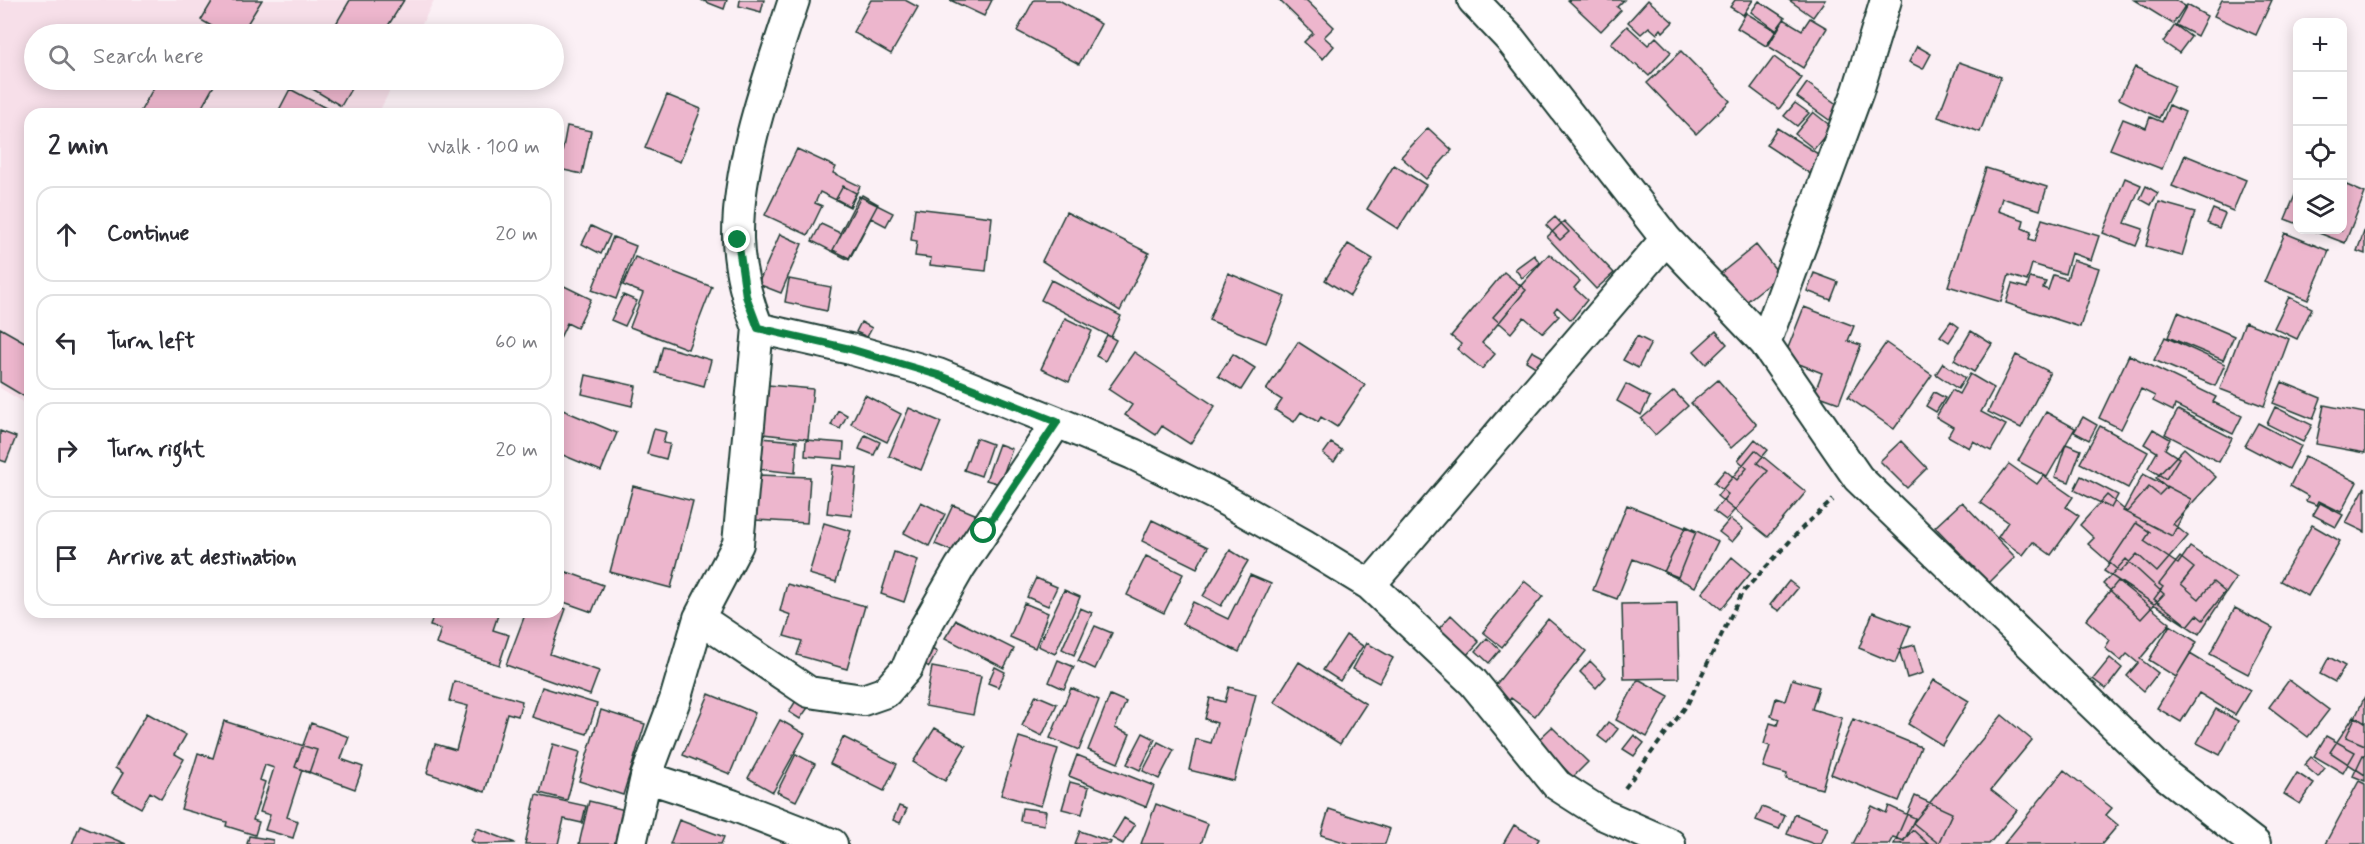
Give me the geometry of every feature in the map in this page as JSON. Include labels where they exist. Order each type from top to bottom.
[{"type":"street","points":[[631,844],[646,777],[675,700],[699,618],[738,544],[758,328],[746,296],[738,240],[741,198],[756,119],[794,0]]},
{"type":"street","points":[[1473,0],[1510,39],[1666,239],[1765,343],[1858,478],[2167,776],[2255,844]]},
{"type":"street","points":[[1765,343],[1858,91],[1886,0]]},
{"type":"street","points":[[1370,585],[1666,239]]},
{"type":"street","points":[[758,328],[850,349],[938,375],[1057,422],[1133,454],[1216,495],[1303,544],[1370,585],[1473,682],[1557,785],[1604,815],[1670,844]]},
{"type":"street","points":[[699,618],[809,692],[863,700],[886,692],[908,668],[922,633],[960,567],[1057,422]]},
{"type":"street","points":[[646,777],[732,805],[832,844]]},
{"type":"path","points":[[1604,815],[1648,760],[1687,705],[1742,593],[1803,527],[1858,478]]},
{"type":"shaded area","points":[[0,0],[434,0],[422,24],[24,24],[24,90],[390,90],[381,108],[24,108],[24,402],[0,388]]},
{"type":"building","points":[[213,0],[262,0],[247,24],[208,24],[201,20]]},
{"type":"building","points":[[350,0],[404,0],[389,24],[336,24]]},
{"type":"building","points":[[701,0],[727,0],[724,9]]},
{"type":"building","points":[[740,0],[764,0],[761,12],[739,6]]},
{"type":"building","points":[[871,0],[905,0],[918,7],[891,54],[853,32]]},
{"type":"building","points":[[950,0],[992,0],[984,16]]},
{"type":"building","points":[[1034,0],[1059,0],[1101,24],[1079,64],[1017,31]]},
{"type":"building","points":[[1279,0],[1306,0],[1334,27],[1324,37],[1334,46],[1323,59],[1304,42],[1313,33]]},
{"type":"building","points":[[1568,0],[1624,0],[1617,7],[1621,10],[1601,31]]},
{"type":"building","points":[[1648,0],[1673,22],[1663,32],[1661,29],[1657,34],[1649,27],[1641,34],[1628,22]]},
{"type":"building","points":[[1735,0],[1753,0],[1743,15],[1730,7]]},
{"type":"building","points":[[1789,0],[1825,0],[1813,17]]},
{"type":"building","points":[[2134,0],[2175,0],[2185,6],[2173,24]]},
{"type":"building","points":[[2222,0],[2272,0],[2256,35],[2214,16]]},
{"type":"building","points":[[1759,1],[1785,18],[1776,30],[1751,12]]},
{"type":"building","points":[[2187,5],[2207,16],[2197,36],[2176,25]]},
{"type":"building","points":[[1746,13],[1776,31],[1766,46],[1737,28]]},
{"type":"building","points":[[1810,18],[1827,28],[1803,68],[1768,46],[1784,19],[1802,30]]},
{"type":"building","points":[[2175,25],[2191,37],[2179,53],[2163,42]]},
{"type":"building","points":[[1627,26],[1648,45],[1656,37],[1671,52],[1649,76],[1611,43]]},
{"type":"building","points":[[1917,46],[1931,54],[1923,69],[1909,62]]},
{"type":"building","points":[[1681,51],[1730,101],[1696,134],[1647,83]]},
{"type":"building","points":[[1774,57],[1802,78],[1779,109],[1751,88]]},
{"type":"building","points":[[1959,62],[2001,77],[1980,132],[1938,117]]},
{"type":"building","points":[[2135,67],[2175,86],[2159,118],[2119,99]]},
{"type":"building","points":[[1807,83],[1842,108],[1832,122],[1797,97]]},
{"type":"building","points":[[152,90],[211,90],[201,108],[142,108]]},
{"type":"building","points":[[289,90],[292,90],[326,108],[280,108]]},
{"type":"building","points":[[314,90],[350,90],[341,106]]},
{"type":"building","points":[[667,95],[701,109],[680,162],[645,148]]},
{"type":"building","points":[[1795,103],[1809,113],[1797,126],[1784,116]]},
{"type":"building","points":[[2169,105],[2185,112],[2162,169],[2110,149],[2123,119],[2146,128],[2150,117],[2162,122]]},
{"type":"building","points":[[1813,112],[1832,127],[1814,149],[1795,134]]},
{"type":"building","points":[[567,126],[591,131],[582,174],[564,170],[564,142]]},
{"type":"building","points":[[1428,128],[1452,150],[1426,179],[1401,157]]},
{"type":"building","points":[[1777,128],[1826,159],[1815,177],[1766,145]]},
{"type":"building","points":[[797,149],[836,167],[833,173],[860,186],[850,207],[820,192],[815,203],[822,206],[808,235],[765,215]]},
{"type":"building","points":[[2185,155],[2246,180],[2233,211],[2172,186]]},
{"type":"building","points":[[1394,165],[1426,185],[1398,229],[1367,209]]},
{"type":"building","points":[[1986,168],[2047,187],[2040,210],[2002,198],[1998,211],[2024,220],[2022,228],[2031,232],[2029,239],[2035,241],[2042,219],[2099,236],[2091,260],[2071,253],[2065,274],[2032,264],[2027,281],[2009,275],[2001,302],[1948,286]]},
{"type":"building","points":[[2125,178],[2141,185],[2125,223],[2143,229],[2136,246],[2103,233]]},
{"type":"building","points":[[2347,185],[2365,193],[2345,243],[2321,234],[2347,234]]},
{"type":"building","points":[[843,186],[856,193],[849,206],[836,199]]},
{"type":"building","points":[[2146,186],[2158,193],[2151,205],[2140,199]]},
{"type":"building","points":[[862,195],[878,204],[849,258],[833,250]]},
{"type":"building","points":[[859,196],[893,213],[886,226],[871,218],[849,260],[812,241],[821,224],[840,233]]},
{"type":"building","points":[[2293,200],[2293,222],[2285,219]]},
{"type":"building","points":[[2159,202],[2195,212],[2182,256],[2146,246]]},
{"type":"building","points":[[915,208],[992,217],[986,271],[930,265],[931,258],[915,256],[917,241],[911,240]]},
{"type":"building","points":[[2213,209],[2225,214],[2219,228],[2207,223]]},
{"type":"building","points":[[1066,212],[1149,253],[1120,311],[1042,261]]},
{"type":"building","points":[[1555,217],[1569,232],[1560,240],[1546,225]]},
{"type":"building","points":[[1564,221],[1614,273],[1596,289],[1547,237]]},
{"type":"building","points":[[591,226],[610,235],[601,254],[582,244]]},
{"type":"building","points":[[2365,229],[2365,254],[2357,251]]},
{"type":"building","points":[[2285,233],[2329,251],[2308,300],[2264,282]]},
{"type":"building","points":[[780,234],[802,244],[781,293],[758,284]]},
{"type":"building","points":[[613,237],[636,246],[616,299],[592,290]]},
{"type":"building","points":[[1348,244],[1373,259],[1350,296],[1325,280]]},
{"type":"building","points":[[1756,245],[1780,275],[1741,306],[1716,277]]},
{"type":"building","points":[[1549,254],[1580,281],[1574,288],[1587,300],[1571,320],[1557,307],[1554,311],[1559,316],[1543,333],[1524,317],[1511,333],[1493,317]]},
{"type":"building","points":[[1534,255],[1540,263],[1522,278],[1515,269]]},
{"type":"building","points":[[635,257],[712,287],[688,349],[630,327],[643,293],[623,285]]},
{"type":"building","points":[[2073,260],[2099,268],[2080,327],[2006,303],[2012,284],[2027,288],[2030,278],[2046,282],[2043,288],[2048,290],[2053,275],[2067,279]]},
{"type":"building","points":[[1504,272],[1526,290],[1482,343],[1495,354],[1482,369],[1457,349],[1461,344],[1451,336]]},
{"type":"building","points":[[1228,273],[1285,297],[1266,343],[1209,320]]},
{"type":"building","points":[[1814,273],[1838,282],[1831,300],[1807,291]]},
{"type":"building","points":[[789,279],[831,287],[827,311],[785,302]]},
{"type":"building","points":[[1051,280],[1121,316],[1111,337],[1041,300]]},
{"type":"building","points":[[564,286],[591,299],[577,328],[567,323],[564,329]]},
{"type":"building","points":[[623,295],[637,301],[625,326],[611,320]]},
{"type":"building","points":[[2289,297],[2312,308],[2297,339],[2274,328]]},
{"type":"building","points":[[1804,307],[1854,326],[1848,341],[1861,345],[1839,403],[1814,394],[1822,373],[1784,358]]},
{"type":"building","points":[[2178,312],[2234,336],[2223,360],[2168,337]]},
{"type":"building","points":[[1065,318],[1092,331],[1069,382],[1041,369]]},
{"type":"building","points":[[1951,321],[1959,327],[1949,342],[1940,336]]},
{"type":"building","points":[[861,322],[872,328],[867,337],[856,332]]},
{"type":"building","points":[[2245,322],[2289,339],[2264,406],[2220,389]]},
{"type":"building","points":[[0,328],[24,342],[24,396],[0,382]]},
{"type":"building","points":[[1716,331],[1727,344],[1706,364],[1694,351]]},
{"type":"building","points":[[1971,331],[1992,344],[1974,372],[1954,360]]},
{"type":"building","points":[[1107,335],[1116,340],[1105,361],[1096,356]]},
{"type":"building","points":[[1637,336],[1651,343],[1638,368],[1623,360]]},
{"type":"building","points":[[2165,337],[2225,364],[2215,386],[2154,360]]},
{"type":"building","points":[[1298,342],[1365,385],[1337,427],[1321,417],[1318,422],[1301,412],[1294,422],[1275,410],[1282,400],[1266,390]]},
{"type":"building","points":[[1886,343],[1932,375],[1894,429],[1848,397]]},
{"type":"building","points":[[663,346],[711,360],[704,386],[656,373]]},
{"type":"building","points":[[1532,351],[1543,357],[1537,368],[1526,361]]},
{"type":"building","points":[[1134,352],[1215,406],[1190,444],[1162,426],[1156,435],[1125,415],[1132,405],[1108,389]]},
{"type":"building","points":[[1233,354],[1255,368],[1241,390],[1218,376]]},
{"type":"building","points":[[2016,355],[2050,372],[2021,428],[1988,412]]},
{"type":"building","points":[[2129,355],[2216,397],[2213,402],[2242,416],[2233,434],[2175,405],[2173,411],[2153,401],[2155,396],[2141,389],[2121,429],[2099,418]]},
{"type":"building","points":[[1943,363],[1965,378],[1958,389],[1936,374]]},
{"type":"building","points":[[1970,374],[1994,388],[1981,412],[2006,425],[1991,451],[1973,441],[1969,448],[1948,436],[1953,427],[1936,417],[1952,390],[1959,394]]},
{"type":"building","points":[[586,375],[636,386],[632,406],[582,394]]},
{"type":"building","points":[[1718,380],[1757,425],[1731,448],[1691,403]]},
{"type":"building","points":[[2282,382],[2321,398],[2313,419],[2273,403]]},
{"type":"building","points":[[1626,384],[1650,397],[1641,415],[1617,401]]},
{"type":"building","points":[[768,385],[813,389],[808,439],[763,434]]},
{"type":"building","points":[[1674,391],[1688,406],[1655,435],[1641,419]]},
{"type":"building","points":[[1934,392],[1945,398],[1936,412],[1926,406]]},
{"type":"building","points":[[865,395],[901,414],[887,442],[851,424]]},
{"type":"building","points":[[2324,405],[2365,413],[2365,453],[2316,444]]},
{"type":"building","points":[[2275,407],[2312,425],[2303,442],[2267,424]]},
{"type":"building","points":[[909,408],[941,422],[921,470],[889,456]]},
{"type":"building","points":[[838,410],[847,415],[840,429],[831,425]]},
{"type":"building","points":[[2178,410],[2232,438],[2219,462],[2165,434]]},
{"type":"building","points":[[564,411],[617,433],[601,471],[564,456]]},
{"type":"building","points":[[2046,412],[2075,428],[2047,477],[2018,461]]},
{"type":"building","points":[[2083,417],[2097,425],[2089,440],[2074,432]]},
{"type":"building","points":[[2258,423],[2301,446],[2289,469],[2245,446]]},
{"type":"building","points":[[2100,426],[2148,452],[2128,488],[2080,463]]},
{"type":"building","points":[[654,429],[666,432],[663,443],[670,444],[666,459],[647,454]]},
{"type":"building","points":[[2153,429],[2170,439],[2165,449],[2179,458],[2166,479],[2148,468],[2157,452],[2144,444]]},
{"type":"building","points":[[0,431],[16,437],[6,462],[0,460]]},
{"type":"building","points":[[865,435],[880,442],[874,455],[859,449]]},
{"type":"building","points":[[760,438],[797,441],[795,473],[758,469]]},
{"type":"building","points":[[976,438],[992,444],[981,476],[964,470]]},
{"type":"building","points":[[1755,439],[1768,450],[1757,463],[1768,471],[1726,520],[1714,511],[1728,494],[1714,483],[1725,470],[1737,480],[1747,468],[1738,460]]},
{"type":"building","points":[[806,440],[844,443],[843,459],[805,456]]},
{"type":"building","points":[[1901,441],[1927,468],[1907,488],[1880,461]]},
{"type":"building","points":[[1331,443],[1342,450],[1334,462],[1323,454]]},
{"type":"building","points":[[999,444],[1012,449],[1000,484],[986,480]]},
{"type":"building","points":[[2066,444],[2081,450],[2069,482],[2055,477]]},
{"type":"building","points":[[2184,448],[2216,477],[2173,524],[2188,536],[2157,572],[2137,554],[2120,572],[2088,544],[2094,538],[2080,525],[2107,495],[2127,512],[2149,487],[2159,495],[2167,487],[2156,478]]},
{"type":"building","points":[[1755,450],[1806,492],[1768,537],[1717,496]]},
{"type":"building","points":[[2305,456],[2357,482],[2341,512],[2319,501],[2317,505],[2306,501],[2308,496],[2290,486]]},
{"type":"building","points":[[2009,464],[2037,484],[2043,476],[2073,497],[2066,507],[2079,516],[2051,555],[2033,542],[2023,555],[1998,537],[2008,522],[1980,502]]},
{"type":"building","points":[[833,465],[857,468],[852,516],[827,513]]},
{"type":"building","points":[[2143,474],[2191,499],[2172,536],[2123,511]]},
{"type":"building","points":[[759,475],[810,477],[807,523],[756,520]]},
{"type":"building","points":[[2081,476],[2118,495],[2111,508],[2074,490]]},
{"type":"building","points":[[633,486],[693,501],[671,588],[610,572]]},
{"type":"building","points":[[2365,487],[2365,532],[2346,523]]},
{"type":"building","points":[[921,502],[945,514],[929,546],[904,533]]},
{"type":"building","points":[[1962,502],[2015,557],[1989,583],[1935,527]]},
{"type":"building","points":[[2320,503],[2343,515],[2336,527],[2313,515]]},
{"type":"building","points":[[953,505],[982,517],[964,556],[935,544]]},
{"type":"building","points":[[1627,505],[1696,532],[1678,577],[1633,559],[1617,599],[1593,590]]},
{"type":"building","points":[[1730,519],[1743,529],[1732,542],[1719,532]]},
{"type":"building","points":[[1152,520],[1208,547],[1197,568],[1142,541]]},
{"type":"building","points":[[824,523],[851,531],[836,582],[809,574]]},
{"type":"building","points":[[2136,523],[2150,532],[2144,541],[2178,564],[2190,547],[2236,578],[2199,634],[2104,571]]},
{"type":"building","points":[[2312,525],[2340,541],[2308,596],[2280,581]]},
{"type":"building","points":[[1686,526],[1718,541],[1695,587],[1664,572]]},
{"type":"building","points":[[1230,550],[1248,561],[1221,606],[1203,596]]},
{"type":"building","points":[[894,552],[918,560],[904,602],[881,594]]},
{"type":"building","points":[[1146,556],[1183,574],[1164,613],[1127,595]]},
{"type":"building","points":[[1732,557],[1751,573],[1721,609],[1702,593]]},
{"type":"building","points":[[2180,557],[2194,568],[2181,584],[2199,599],[2213,582],[2225,592],[2203,620],[2197,615],[2188,626],[2154,599],[2163,587],[2159,584]]},
{"type":"building","points":[[2126,559],[2164,594],[2141,619],[2103,584]]},
{"type":"building","points":[[567,572],[603,585],[592,612],[564,602],[564,581]]},
{"type":"building","points":[[1250,575],[1271,584],[1239,652],[1182,624],[1193,602],[1228,619]]},
{"type":"building","points":[[1036,578],[1057,587],[1048,606],[1027,597]]},
{"type":"building","points":[[1524,581],[1543,596],[1502,647],[1483,632]]},
{"type":"building","points":[[1789,581],[1798,588],[1779,611],[1770,605]]},
{"type":"building","points":[[2118,581],[2170,623],[2140,659],[2158,673],[2144,691],[2127,676],[2138,663],[2127,654],[2121,661],[2105,648],[2110,640],[2086,620]]},
{"type":"building","points":[[787,584],[865,606],[847,669],[797,655],[802,641],[784,636],[791,615],[780,611]]},
{"type":"building","points":[[1064,590],[1080,597],[1055,654],[1038,646]]},
{"type":"building","points":[[1024,603],[1048,613],[1035,648],[1010,637]]},
{"type":"building","points":[[1677,603],[1679,678],[1624,679],[1622,604]]},
{"type":"building","points":[[1080,608],[1092,613],[1074,655],[1062,649]]},
{"type":"building","points":[[2235,608],[2273,628],[2248,674],[2210,654]]},
{"type":"building","points":[[1873,612],[1910,626],[1895,663],[1859,648]]},
{"type":"building","points":[[1451,615],[1479,642],[1463,659],[1435,633]]},
{"type":"building","points":[[432,618],[497,618],[493,630],[509,635],[499,665],[436,644],[441,629],[430,626]]},
{"type":"building","points":[[524,618],[563,618],[550,654],[599,671],[590,695],[506,665]]},
{"type":"building","points":[[1548,619],[1586,651],[1535,716],[1511,698],[1502,710],[1486,697]]},
{"type":"building","points":[[956,620],[1014,649],[1004,668],[945,638]]},
{"type":"building","points":[[2170,625],[2197,642],[2176,677],[2149,660]]},
{"type":"building","points":[[1095,626],[1112,633],[1095,669],[1078,661]]},
{"type":"building","points":[[1346,635],[1363,646],[1340,681],[1323,670]]},
{"type":"building","points":[[1487,638],[1500,650],[1489,663],[1476,651]]},
{"type":"building","points":[[1367,643],[1393,658],[1379,683],[1353,669]]},
{"type":"building","points":[[1915,645],[1923,673],[1907,678],[1899,649]]},
{"type":"building","points":[[927,646],[937,652],[929,667],[919,660]]},
{"type":"building","points":[[2190,654],[2250,690],[2235,715],[2199,693],[2181,722],[2157,708]]},
{"type":"building","points":[[2329,657],[2345,666],[2335,682],[2320,674]]},
{"type":"building","points":[[2110,658],[2122,668],[2106,689],[2093,679]]},
{"type":"building","points":[[1058,660],[1074,667],[1064,689],[1049,682]]},
{"type":"building","points":[[1590,661],[1606,677],[1596,688],[1580,672]]},
{"type":"building","points":[[1299,662],[1366,704],[1340,744],[1274,702]]},
{"type":"building","points":[[932,667],[981,676],[973,715],[925,706]]},
{"type":"building","points":[[995,667],[1005,672],[998,687],[988,683]]},
{"type":"building","points":[[1638,679],[1669,696],[1647,737],[1616,720]]},
{"type":"building","points":[[1792,679],[1819,687],[1812,709],[1842,718],[1822,789],[1786,779],[1787,774],[1763,767],[1770,746],[1764,744],[1770,723],[1777,725],[1779,719],[1771,716],[1776,698],[1785,701]]},
{"type":"building","points":[[1934,680],[1969,701],[1942,745],[1908,724]]},
{"type":"building","points":[[2289,680],[2329,710],[2308,737],[2269,707]]},
{"type":"building","points":[[454,681],[522,701],[518,716],[507,713],[485,792],[427,773],[435,744],[456,750],[468,706],[449,701]]},
{"type":"building","points":[[542,687],[597,704],[587,734],[532,717]]},
{"type":"building","points":[[1229,687],[1256,694],[1234,781],[1189,770],[1196,739],[1211,743],[1217,723],[1205,719],[1210,698],[1225,702]]},
{"type":"building","points":[[1071,688],[1099,700],[1079,750],[1050,738]]},
{"type":"building","points":[[709,694],[755,713],[730,774],[683,755]]},
{"type":"building","points":[[800,694],[812,702],[800,719],[789,712]]},
{"type":"building","points":[[1036,695],[1057,704],[1042,736],[1022,726]]},
{"type":"building","points":[[1110,695],[1126,702],[1115,728],[1130,734],[1118,763],[1088,750]]},
{"type":"building","points":[[2365,696],[2365,745],[2346,737]]},
{"type":"building","points":[[2216,709],[2238,721],[2220,755],[2197,743]]},
{"type":"building","points":[[601,710],[645,724],[623,795],[579,781]]},
{"type":"building","points":[[147,713],[186,735],[175,754],[184,759],[161,799],[150,792],[141,808],[112,792],[123,773],[115,768]]},
{"type":"building","points":[[2002,715],[2032,740],[1991,790],[2017,810],[1989,844],[1939,844],[1913,823]]},
{"type":"building","points":[[2354,716],[2365,723],[2365,775],[2330,752]]},
{"type":"building","points":[[1853,719],[1921,747],[1899,801],[1831,774]]},
{"type":"building","points":[[780,720],[805,734],[773,792],[748,778]]},
{"type":"building","points":[[224,721],[317,750],[309,773],[302,770],[287,817],[298,821],[293,838],[265,830],[270,815],[260,812],[274,768],[265,765],[260,780],[265,782],[253,820],[259,822],[255,835],[226,826],[227,822],[181,809],[198,753],[213,758]]},
{"type":"building","points":[[1608,722],[1618,729],[1607,743],[1598,736]]},
{"type":"building","points":[[311,723],[349,737],[341,759],[363,767],[355,789],[295,767]]},
{"type":"building","points":[[1552,727],[1588,762],[1573,777],[1537,741]]},
{"type":"building","points":[[935,728],[966,746],[945,781],[913,762]]},
{"type":"building","points":[[1143,733],[1155,739],[1140,770],[1127,764]]},
{"type":"building","points":[[1634,735],[1644,743],[1634,756],[1623,749]]},
{"type":"building","points":[[2326,736],[2355,752],[2343,773],[2314,756]]},
{"type":"building","points":[[843,737],[897,764],[884,791],[830,764]]},
{"type":"building","points":[[1019,737],[1058,749],[1041,806],[1001,795]]},
{"type":"building","points":[[1158,742],[1174,750],[1159,779],[1143,771]]},
{"type":"building","points":[[553,744],[580,752],[567,800],[540,793]]},
{"type":"building","points":[[796,754],[815,764],[796,801],[777,792]]},
{"type":"building","points":[[1077,755],[1154,786],[1146,807],[1069,776]]},
{"type":"building","points":[[2363,755],[2365,756],[2365,781],[2353,776]]},
{"type":"building","points":[[2311,757],[2325,768],[2318,777],[2304,765]]},
{"type":"building","points":[[2064,770],[2112,808],[2106,815],[2118,825],[2102,844],[2004,844]]},
{"type":"building","points":[[2297,773],[2314,784],[2300,804],[2284,794]]},
{"type":"building","points":[[2359,781],[2365,784],[2365,844],[2325,844]]},
{"type":"building","points":[[1070,782],[1089,787],[1082,814],[1062,809]]},
{"type":"building","points":[[536,795],[586,806],[582,823],[564,819],[558,844],[525,844]]},
{"type":"building","points":[[1915,796],[1952,813],[1938,844],[1894,844]]},
{"type":"building","points":[[589,801],[637,813],[629,844],[579,844]]},
{"type":"building","points":[[1156,804],[1208,824],[1201,844],[1141,844]]},
{"type":"building","points":[[899,806],[907,809],[900,823],[893,820]]},
{"type":"building","points":[[1872,806],[1886,813],[1889,806],[1915,818],[1904,841],[1893,837],[1889,844],[1853,844]]},
{"type":"building","points":[[1762,807],[1785,816],[1779,829],[1756,820]]},
{"type":"building","points":[[1022,808],[1046,811],[1044,825],[1020,821]]},
{"type":"building","points":[[1329,809],[1390,829],[1385,844],[1350,844],[1321,835]]},
{"type":"building","points":[[1795,814],[1828,828],[1821,844],[1814,844],[1787,834]]},
{"type":"building","points":[[1124,818],[1135,825],[1123,844],[1112,838]]},
{"type":"building","points":[[679,820],[724,837],[721,844],[670,844]]},
{"type":"building","points":[[80,825],[126,844],[72,844]]},
{"type":"building","points":[[1514,825],[1539,839],[1536,844],[1503,844]]},
{"type":"building","points":[[477,828],[515,843],[478,844],[471,841]]},
{"type":"building","points":[[1913,830],[1928,844],[1900,844]]},
{"type":"building","points":[[1080,831],[1111,842],[1110,844],[1075,844]]},
{"type":"building","points":[[249,836],[273,840],[273,844],[247,844]]},
{"type":"route","points":[[738,240],[746,296],[758,328],[850,349],[938,375],[1057,422],[984,531]]}]
